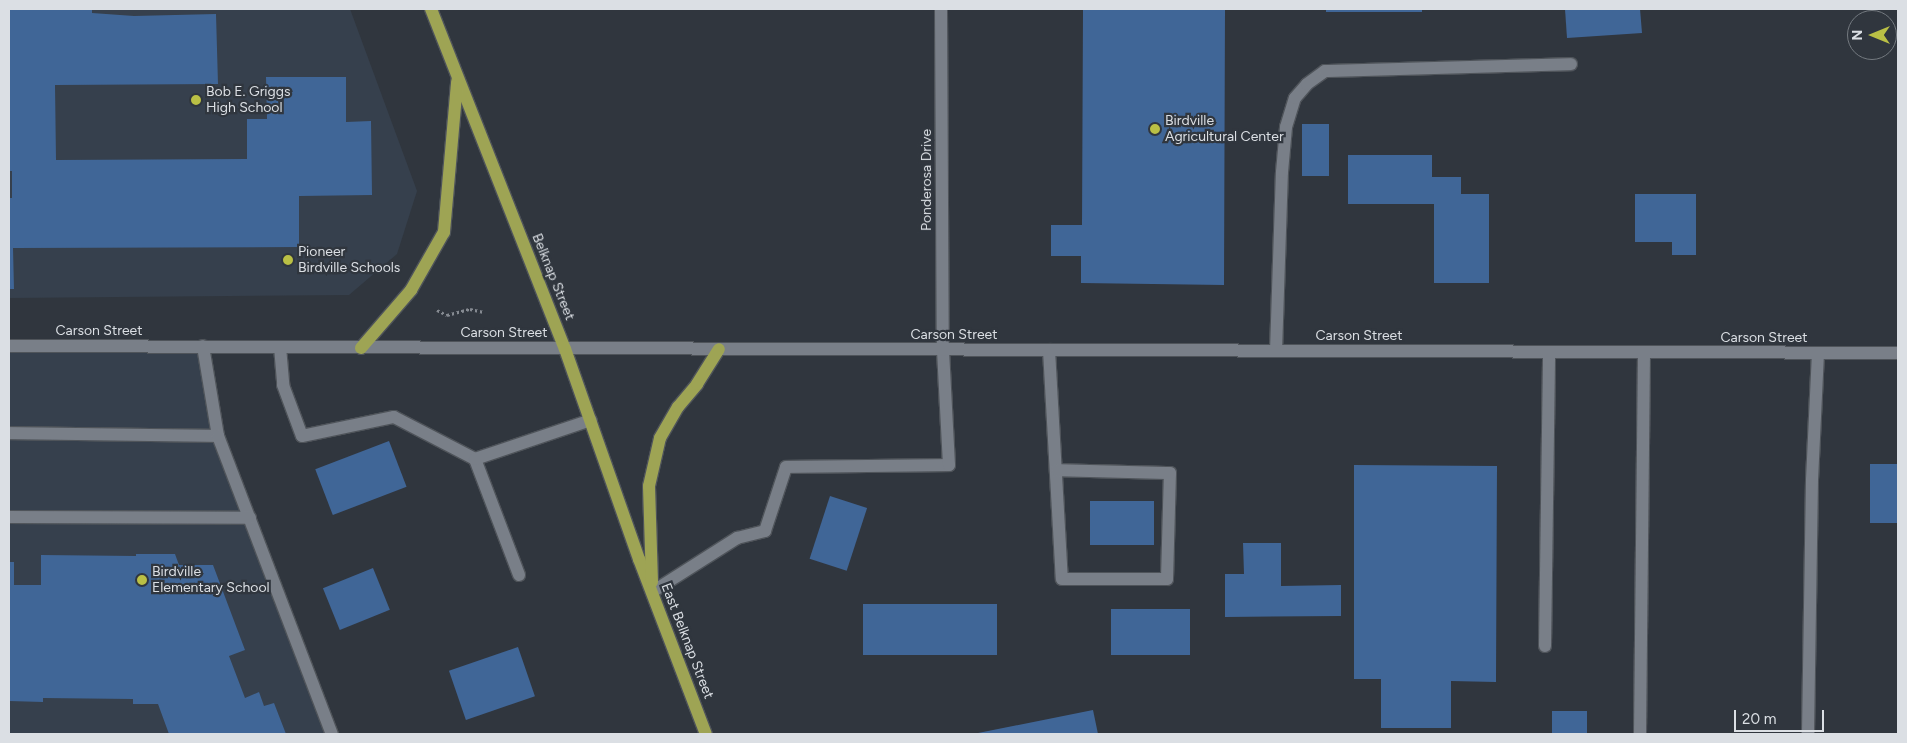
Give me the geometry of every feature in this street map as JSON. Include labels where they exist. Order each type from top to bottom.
[{"type":"main road","name":"Belknap Street","points":[[431,9],[565,349],[639,559]]},
{"type":"main road","points":[[361,348],[410,290],[444,232],[457,79]]},
{"type":"main road","points":[[652,592],[649,486],[660,438],[678,407],[697,384],[719,349]]},
{"type":"main road","name":"East Belknap Street","points":[[639,559],[706,734]]},
{"type":"street","name":"Ponderosa Drive","points":[[652,592],[737,538],[766,531],[786,467],[949,465],[943,350],[941,9]]},
{"type":"street","points":[[1276,351],[1282,172],[1286,126],[1295,98],[1307,84],[1325,72],[1570,64]]},
{"type":"street","name":"Carson Street","points":[[9,346],[1898,353]]},
{"type":"street","points":[[203,346],[218,436],[332,734]]},
{"type":"street","points":[[280,347],[283,385],[302,436],[394,417],[475,459],[518,575]]},
{"type":"street","points":[[1049,350],[1062,579],[1167,579],[1170,473],[1057,470]]},
{"type":"street","points":[[1545,646],[1549,352]]},
{"type":"street","points":[[1640,734],[1644,352]]},
{"type":"street","points":[[1808,734],[1812,480],[1818,353]]},
{"type":"street","points":[[475,459],[591,420]]},
{"type":"street","points":[[9,433],[218,436]]},
{"type":"street","points":[[9,517],[250,518]]},
{"type":"path","points":[[437,310],[447,315],[470,309],[484,312]]},
{"type":"shaded area","name":"Bob E. Griggs High School","points":[[9,9],[350,9],[417,191],[397,254],[349,295],[9,298]]},
{"type":"shaded area","name":"Birdville Elementary School","points":[[9,346],[203,346],[217,426],[333,734],[9,734]]},
{"type":"building","points":[[9,9],[92,9],[92,13],[134,16],[216,14],[218,84],[55,85],[56,160],[247,159],[247,119],[267,119],[266,77],[346,77],[346,122],[371,121],[372,195],[299,196],[299,247],[13,248],[14,289],[9,289],[9,198],[12,198],[12,171],[9,171]]},
{"type":"building","points":[[1083,9],[1225,9],[1224,285],[1081,283],[1081,256],[1051,256],[1051,225],[1082,225]]},
{"type":"building","points":[[1326,9],[1422,9],[1422,12],[1326,12]]},
{"type":"building","points":[[1565,9],[1640,9],[1642,33],[1567,38]]},
{"type":"building","points":[[1302,124],[1329,124],[1329,176],[1302,176]]},
{"type":"building","points":[[1348,155],[1432,155],[1432,177],[1461,177],[1461,194],[1489,194],[1489,283],[1434,283],[1434,204],[1348,204]]},
{"type":"building","points":[[1635,194],[1696,194],[1696,255],[1672,255],[1672,242],[1635,242]]},
{"type":"building","points":[[389,441],[407,487],[333,515],[315,469]]},
{"type":"building","points":[[1870,464],[1898,464],[1898,523],[1870,523]]},
{"type":"building","points":[[1354,465],[1497,466],[1496,682],[1451,681],[1451,728],[1381,728],[1381,679],[1354,679]]},
{"type":"building","points":[[830,496],[867,508],[847,571],[810,559]]},
{"type":"building","points":[[1090,501],[1154,501],[1154,545],[1090,545]]},
{"type":"building","points":[[1243,543],[1281,543],[1281,586],[1341,585],[1341,616],[1225,617],[1225,574],[1244,574]]},
{"type":"building","points":[[136,554],[175,554],[179,565],[213,565],[245,650],[229,656],[245,698],[259,692],[264,706],[274,703],[286,734],[169,734],[158,704],[133,704],[133,699],[43,698],[43,702],[9,701],[9,562],[14,562],[14,585],[41,585],[41,555],[136,556]]},
{"type":"building","points":[[373,568],[390,610],[340,630],[323,588]]},
{"type":"building","points":[[863,604],[997,604],[997,655],[863,655]]},
{"type":"building","points":[[1111,609],[1190,609],[1190,655],[1111,655]]},
{"type":"building","points":[[518,647],[535,696],[466,720],[449,671]]},
{"type":"building","points":[[1093,710],[1098,734],[978,734],[978,733]]},
{"type":"building","points":[[1552,711],[1587,711],[1587,734],[1552,734]]},
{"type":"place","name":"Bob E. Griggs High School","points":[[196,100]]},
{"type":"place","name":"Birdville Agricultural Center","points":[[1155,129]]},
{"type":"place","name":"Pioneer Birdville Schools","points":[[288,260]]},
{"type":"place","name":"Birdville Elementary School","points":[[142,580]]}]
